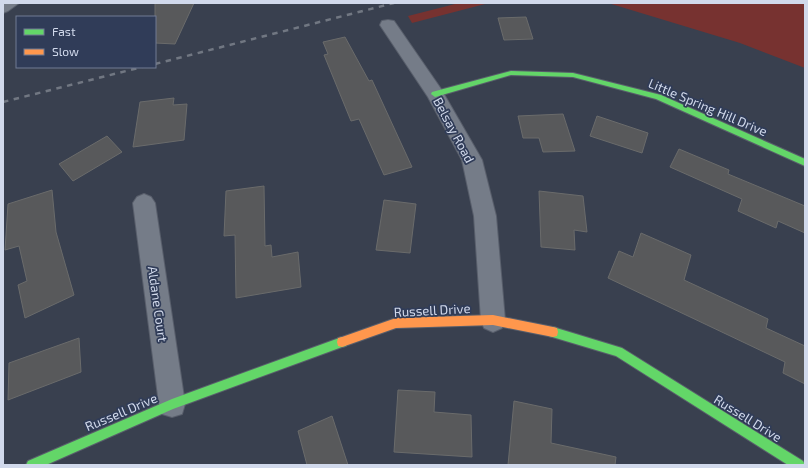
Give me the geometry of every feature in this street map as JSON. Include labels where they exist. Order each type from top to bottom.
[{"type":"street","points":[[3,8],[12,3]]},
{"type":"street","name":"Belsay Road","points":[[388,25],[435,94],[472,160],[485,216],[493,320]]},
{"type":"street","name":"Little Spring Hill Drive","points":[[435,94],[511,73],[573,74],[658,97],[805,163]]},
{"type":"street","name":"Aldane Court","points":[[144,203],[172,404]]},
{"type":"street","name":"Russell Drive","points":[[32,465],[172,404],[396,323],[493,320],[565,334],[618,352],[799,465]]},
{"type":"shaded area","points":[[459,3],[489,3],[412,23],[408,16]]},
{"type":"shaded area","points":[[608,3],[805,3],[805,68],[740,43]]},
{"type":"building","points":[[155,3],[194,3],[175,44],[156,43]]},
{"type":"building","points":[[526,17],[533,39],[504,40],[498,18]]},
{"type":"building","points":[[345,37],[369,81],[372,80],[412,167],[384,175],[359,119],[351,121],[324,55],[328,54],[323,42]]},
{"type":"building","points":[[174,98],[173,105],[187,104],[184,140],[133,147],[140,102]]},
{"type":"building","points":[[563,114],[575,151],[543,152],[539,138],[523,138],[518,116]]},
{"type":"building","points":[[597,116],[648,133],[642,153],[590,136]]},
{"type":"building","points":[[107,136],[122,152],[73,181],[59,164]]},
{"type":"building","points":[[679,149],[729,170],[728,174],[805,206],[805,233],[778,221],[776,228],[738,211],[742,199],[670,167]]},
{"type":"building","points":[[264,186],[265,246],[271,245],[272,257],[298,252],[301,287],[236,298],[235,235],[224,236],[226,191]]},
{"type":"building","points":[[52,190],[56,232],[74,295],[25,318],[18,285],[27,281],[19,246],[5,250],[8,204]]},
{"type":"building","points":[[539,191],[583,196],[587,232],[574,230],[575,250],[541,247]]},
{"type":"building","points":[[384,200],[416,204],[410,253],[376,250]]},
{"type":"building","points":[[641,233],[691,255],[684,280],[768,319],[766,328],[805,346],[805,384],[783,373],[785,362],[608,278],[619,251],[633,257]]},
{"type":"building","points":[[79,338],[81,372],[8,400],[9,363]]},
{"type":"building","points":[[398,390],[435,392],[434,412],[471,415],[472,457],[394,452]]},
{"type":"building","points":[[514,401],[552,409],[551,443],[616,457],[615,465],[508,465]]},
{"type":"building","points":[[332,416],[348,465],[307,465],[298,431]]},
{"type":"railway","points":[[156,64],[394,3]]},
{"type":"railway","points":[[3,102],[138,68]]},
{"type":"traffic: fast","points":[[435,94],[511,73],[573,75],[658,97],[805,163]]},
{"type":"traffic: fast","points":[[553,332],[618,352],[799,465]]},
{"type":"traffic: fast","points":[[32,465],[172,404],[342,342]]},
{"type":"traffic: slow","points":[[342,342],[396,323],[493,320],[553,332]]}]
